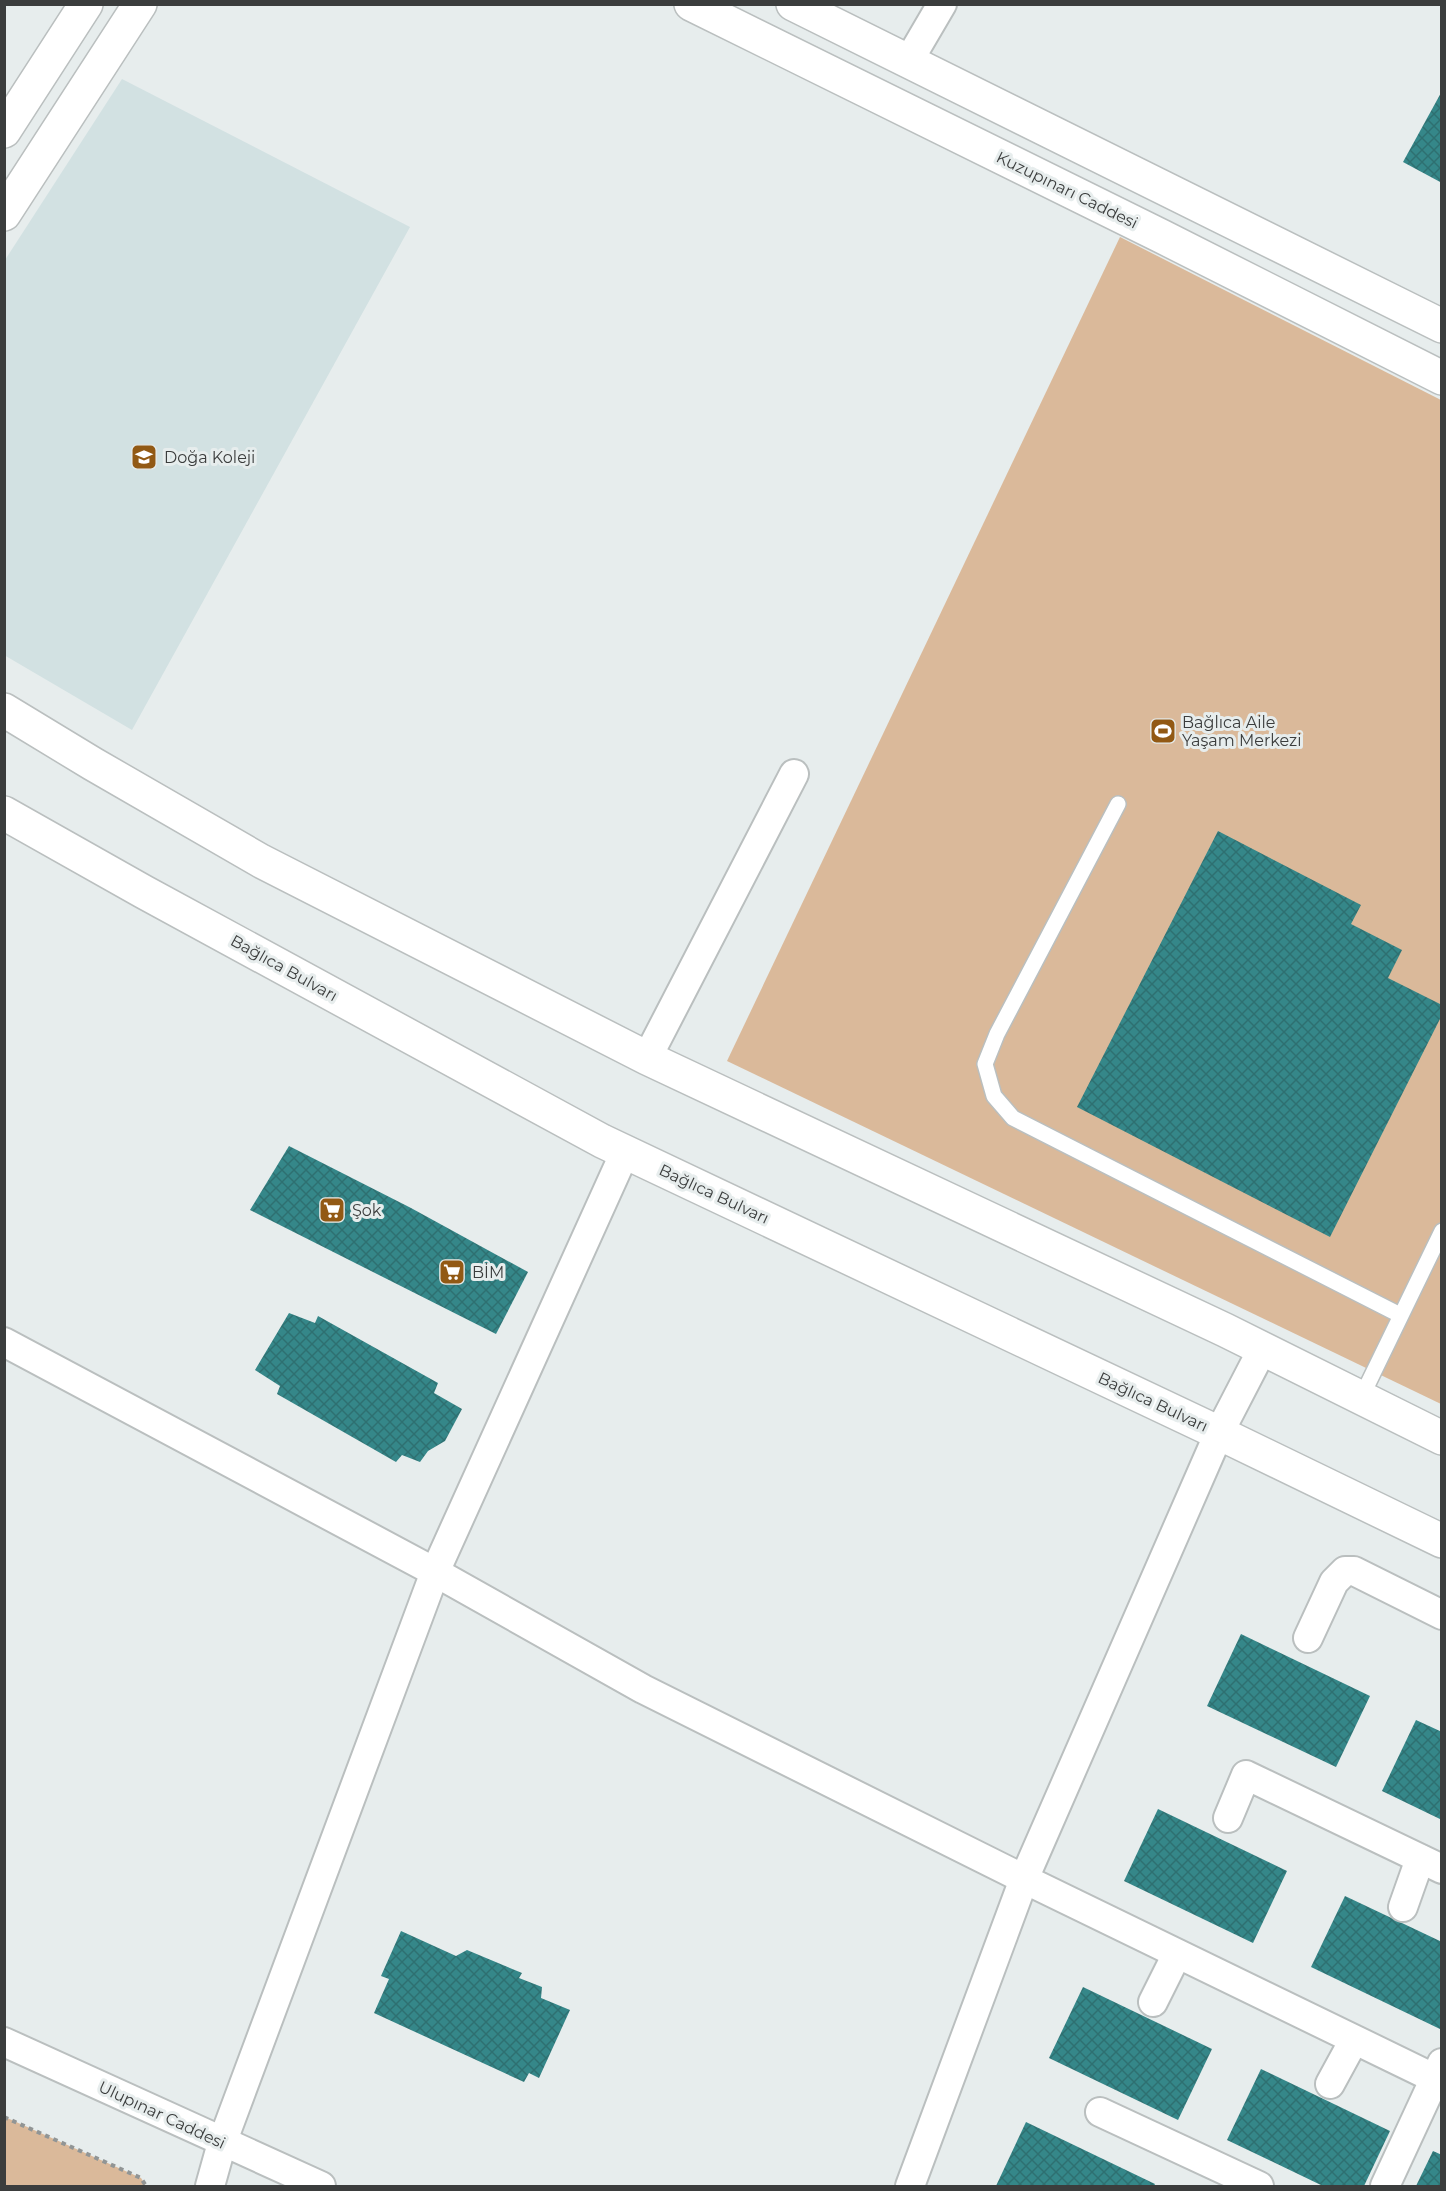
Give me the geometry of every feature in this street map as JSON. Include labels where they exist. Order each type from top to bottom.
[{"type":"main road","points":[[4,131],[86,4]]},
{"type":"main road","points":[[4,214],[140,4]]},
{"type":"main road","name":"Kuzupınarı Caddesi","points":[[691,4],[1161,236],[1442,378]]},
{"type":"main road","points":[[793,4],[1442,326]]},
{"type":"main road","points":[[4,710],[261,861],[647,1058],[1263,1348],[1442,1438]]},
{"type":"main road","name":"Bağlıca Bulvarı","points":[[4,813],[144,892],[625,1152],[1442,1541]]},
{"type":"street","points":[[908,62],[942,4]]},
{"type":"street","points":[[647,1058],[794,774]]},
{"type":"street","points":[[210,2187],[222,2143],[435,1572],[625,1152]]},
{"type":"street","points":[[4,1342],[435,1572],[643,1689],[1354,2040],[1439,2075],[1385,2187]]},
{"type":"street","points":[[910,2187],[1024,1879],[1219,1433],[1263,1348]]},
{"type":"street","points":[[1308,1638],[1334,1582],[1345,1571],[1354,1571],[1442,1615]]},
{"type":"street","points":[[1228,1818],[1246,1775],[1431,1864],[1403,1907]]},
{"type":"street","points":[[1153,2002],[1177,1954]]},
{"type":"street","points":[[1330,2084],[1354,2040]]},
{"type":"street","name":"Ulupınar Caddesi","points":[[4,2042],[321,2187]]},
{"type":"street","points":[[1100,2112],[1258,2187]]},
{"type":"lane","points":[[1118,804],[996,1034],[985,1064],[994,1096],[1013,1118],[1400,1315]]},
{"type":"lane","points":[[1361,1398],[1442,1230]]},
{"type":"path","points":[[4,2117],[141,2178],[146,2187]]},
{"type":"shaded area","name":"Doğa Koleji","points":[[122,79],[410,227],[132,730],[4,655],[5,260]]},
{"type":"shaded area","name":"Bağlıca Aile Yaşam Merkezi","points":[[1120,237],[1441,400],[1441,1404],[727,1061]]},
{"type":"shaded area","points":[[5,2117],[141,2178],[146,2186],[5,2186]]},
{"type":"building","points":[[1442,91],[1442,183],[1403,162]]},
{"type":"building","points":[[1218,831],[1361,905],[1351,924],[1402,950],[1388,978],[1442,1005],[1442,1015],[1330,1237],[1077,1107]]},
{"type":"building","points":[[289,1146],[411,1208],[528,1272],[496,1334],[250,1210]]},
{"type":"building","points":[[289,1313],[315,1323],[318,1316],[438,1383],[434,1393],[462,1409],[445,1441],[428,1451],[420,1462],[402,1455],[396,1462],[277,1394],[280,1386],[255,1370]]},
{"type":"building","points":[[1241,1634],[1370,1696],[1336,1767],[1207,1706]]},
{"type":"building","points":[[1416,1720],[1442,1732],[1442,1820],[1382,1791]]},
{"type":"building","points":[[1158,1809],[1287,1871],[1253,1943],[1124,1881]]},
{"type":"building","points":[[1345,1896],[1442,1942],[1442,2025],[1440,2029],[1311,1967]]},
{"type":"building","points":[[401,1931],[456,1956],[467,1950],[522,1973],[519,1978],[542,1987],[541,1998],[570,2010],[539,2078],[529,2073],[524,2082],[374,2013],[389,1979],[381,1976]]},
{"type":"building","points":[[1083,1987],[1212,2049],[1178,2120],[1049,2058]]},
{"type":"building","points":[[1261,2069],[1390,2131],[1364,2186],[1323,2186],[1227,2140]]},
{"type":"building","points":[[1026,2122],[1155,2184],[1154,2186],[996,2186]]},
{"type":"building","points":[[1433,2151],[1442,2155],[1442,2186],[1416,2186]]},
{"type":"place","name":"Doğa Koleji","points":[[144,457]]},
{"type":"place","name":"Bağlıca Aile Yaşam Merkezi","points":[[1163,731]]},
{"type":"place","name":"Şok","points":[[332,1210]]},
{"type":"place","name":"BİM","points":[[452,1272]]}]
